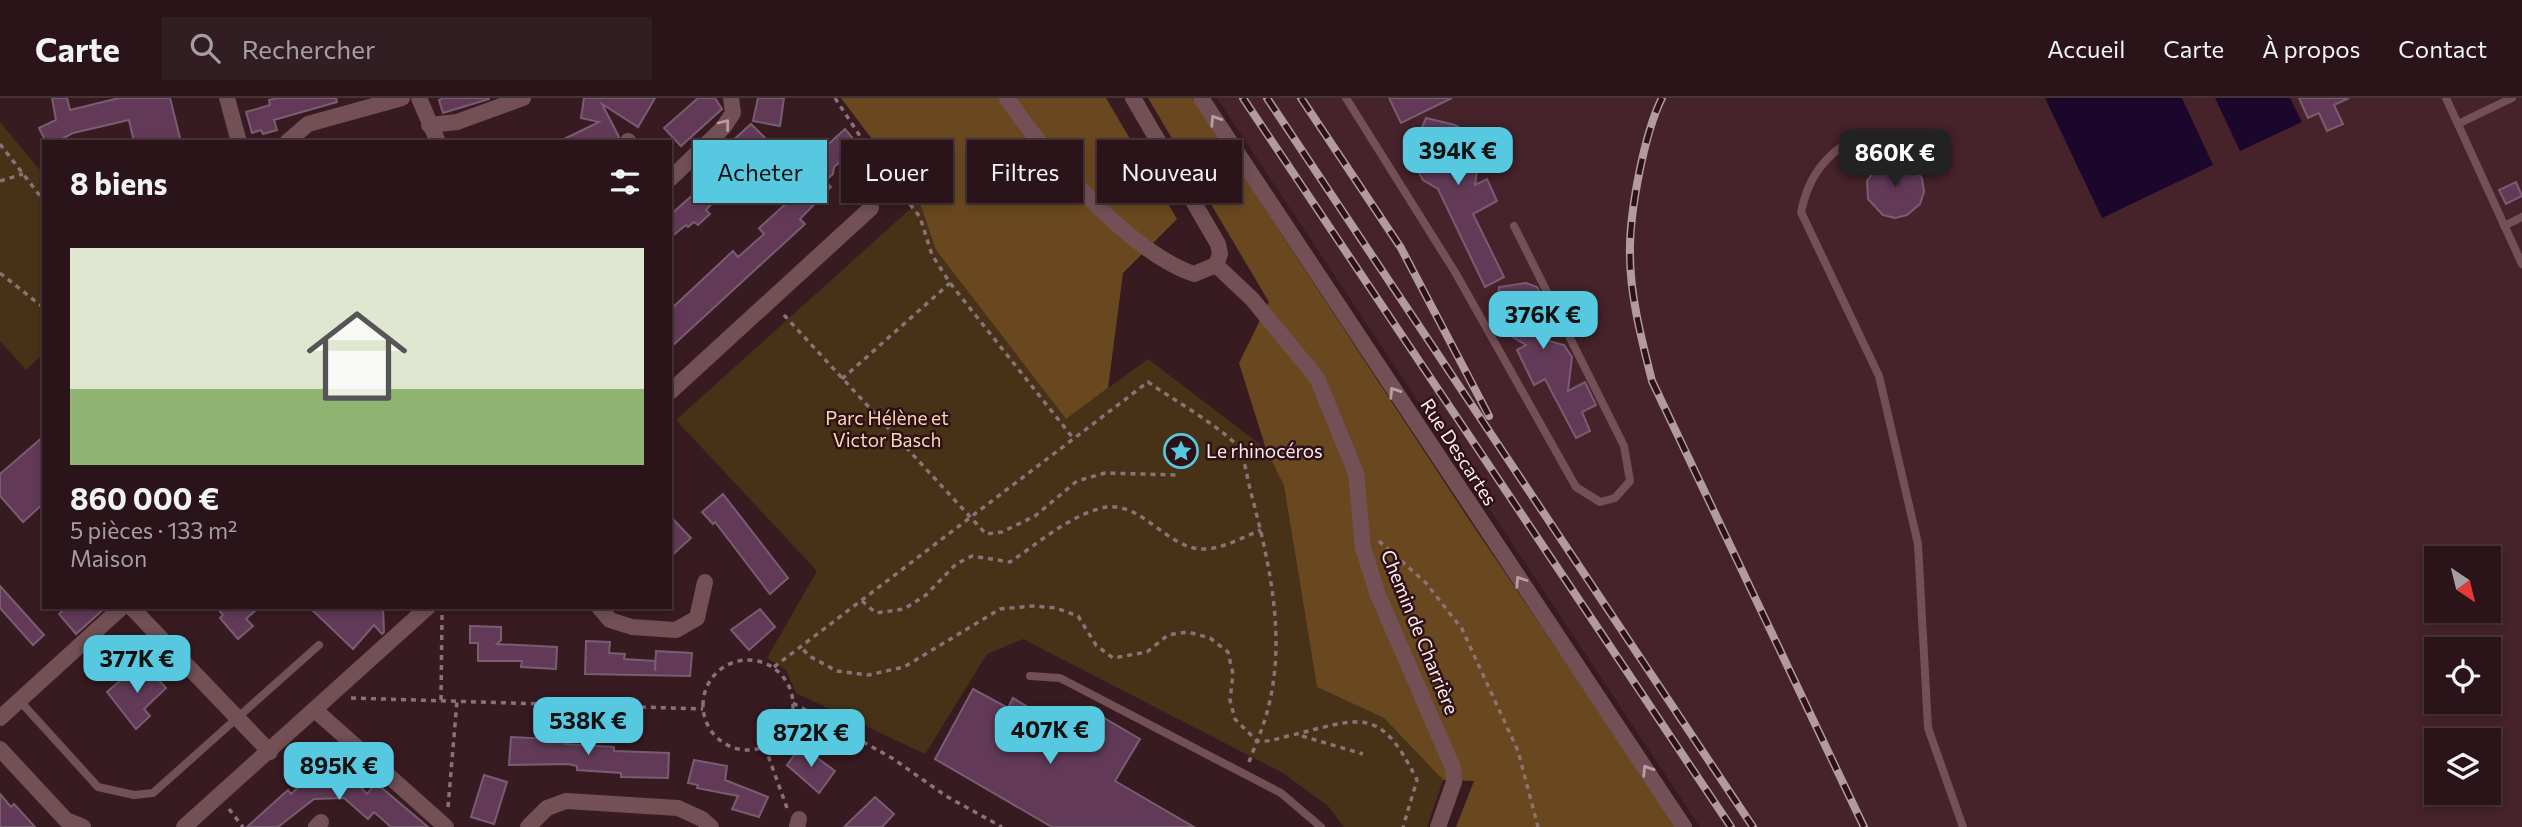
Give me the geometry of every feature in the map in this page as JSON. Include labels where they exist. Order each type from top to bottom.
[{"type":"street","points":[[227,98],[238,140]]},
{"type":"street","points":[[289,140],[308,124],[402,98]]},
{"type":"street","points":[[419,98],[437,140]]},
{"type":"street","points":[[429,125],[457,121],[523,98]]},
{"type":"street","points":[[672,177],[723,128],[733,113],[731,98]]},
{"type":"street","points":[[1007,98],[1024,124],[1074,181],[1158,256],[1194,274],[1216,265],[1220,254],[1218,244],[1133,98]]},
{"type":"street","name":"Rue Descartes","points":[[1200,98],[1684,827]]},
{"type":"street","points":[[672,390],[871,208]]},
{"type":"street","name":"Chemin de Charrière","points":[[1216,265],[1251,299],[1317,378],[1337,423],[1356,473],[1363,548],[1378,595],[1454,768],[1454,782],[1438,827]]},
{"type":"street","points":[[601,609],[610,620],[632,627],[676,630],[697,618],[705,582]]},
{"type":"street","points":[[0,718],[120,609]]},
{"type":"street","points":[[133,609],[270,752]]},
{"type":"street","points":[[184,827],[426,609]]},
{"type":"street","points":[[316,710],[446,827]]},
{"type":"street","points":[[0,749],[66,820],[83,827]]},
{"type":"street","points":[[528,827],[547,808],[566,801],[678,808],[711,827]]},
{"type":"lane","points":[[1346,98],[1455,272],[1576,487],[1600,502],[1615,498],[1630,481],[1624,446],[1514,226]]},
{"type":"lane","points":[[2446,98],[2522,264]]},
{"type":"lane","points":[[2458,124],[2512,98]]},
{"type":"lane","points":[[1841,147],[1827,157],[1806,187],[1801,212],[1879,376],[1918,544],[1928,728],[1963,827]]},
{"type":"lane","points":[[2504,226],[2522,217]]},
{"type":"lane","points":[[19,700],[98,787],[134,795],[153,793],[319,645]]},
{"type":"lane","points":[[1030,676],[1060,678],[1281,793],[1321,827]]},
{"type":"path","points":[[835,98],[879,165],[920,216],[932,255],[950,283],[1074,439]]},
{"type":"path","points":[[1,147],[42,198]]},
{"type":"path","points":[[0,181],[23,174]]},
{"type":"path","points":[[0,273],[42,306]]},
{"type":"path","points":[[842,379],[950,283]]},
{"type":"path","points":[[784,315],[969,519],[986,534],[1002,532],[1035,516],[1077,481],[1105,473],[1177,475]]},
{"type":"path","points":[[774,667],[1148,382],[1238,445],[1261,530],[1277,618],[1274,671],[1268,706],[1245,774]]},
{"type":"path","points":[[862,601],[876,613],[904,609],[926,595],[956,564],[972,556],[1010,562],[1054,532],[1098,508],[1118,508],[1147,520],[1182,544],[1203,550],[1261,530]]},
{"type":"path","points":[[1378,539],[1426,583],[1462,629],[1518,751],[1538,827]]},
{"type":"path","points":[[802,648],[809,656],[837,671],[868,675],[905,667],[1000,609],[1033,606],[1056,608],[1078,616],[1096,645],[1113,658],[1147,652],[1168,635],[1188,632],[1209,638],[1228,652],[1233,674],[1230,700],[1235,719],[1257,741],[1273,742],[1339,721],[1355,721],[1378,727],[1394,739],[1417,780],[1403,827]]},
{"type":"path","points":[[440,700],[442,627]]},
{"type":"path","points":[[753,660],[774,667],[790,687],[793,703],[788,727],[778,739],[765,747],[737,749],[724,744],[710,729],[702,709],[709,681],[731,662],[753,660]]},
{"type":"path","points":[[330,698],[702,709]]},
{"type":"path","points":[[446,827],[457,701]]},
{"type":"path","points":[[793,703],[892,758],[946,796],[1002,827]]},
{"type":"path","points":[[1299,735],[1363,754]]},
{"type":"path","points":[[765,747],[787,808],[798,823]]},
{"type":"path","points":[[219,797],[243,827]]},
{"type":"shaded area","points":[[841,98],[1106,98],[1131,140],[1097,140],[1097,203],[1168,203],[1177,219],[1123,273],[1108,388],[1066,419],[936,250],[920,203],[953,203],[953,140],[873,140]]},
{"type":"shaded area","points":[[1148,98],[1192,98],[1220,140],[1173,140]]},
{"type":"shaded area","points":[[1217,98],[2522,98],[2522,827],[1700,827]]},
{"type":"shaded area","points":[[2045,98],[2182,98],[2213,165],[2102,218]]},
{"type":"shaded area","points":[[2215,98],[2290,98],[2302,122],[2240,151]]},
{"type":"shaded area","points":[[1242,174],[1468,518],[1677,827],[1456,827],[1474,781],[1443,780],[1384,718],[1317,687],[1284,486],[1266,449],[1239,363],[1269,302],[1210,203],[1242,203]]},
{"type":"green space","points":[[0,122],[42,173],[42,355],[26,370],[0,341]]},
{"type":"green space","name":"Parc Hélène et Victor Basch","points":[[920,203],[936,250],[1066,419],[1148,359],[1266,449],[1284,486],[1317,687],[1384,718],[1443,780],[1427,827],[1344,827],[1328,806],[1283,773],[1023,639],[987,654],[925,754],[796,693],[786,670],[767,658],[817,571],[676,420]]},
{"type":"building","points":[[52,98],[67,98],[70,110],[119,98],[170,98],[180,140],[134,140],[129,120],[73,133],[60,140],[45,140],[39,128],[56,120]]},
{"type":"building","points":[[336,98],[337,102],[274,120],[277,130],[263,134],[261,130],[252,133],[246,112],[270,105],[269,100]]},
{"type":"building","points":[[584,98],[655,98],[638,127],[602,104],[618,140],[562,140],[599,122],[581,118]]},
{"type":"building","points":[[698,98],[715,98],[722,109],[681,146],[664,128]]},
{"type":"building","points":[[758,98],[784,98],[780,126],[753,121]]},
{"type":"building","points":[[1389,98],[1452,98],[1401,123]]},
{"type":"building","points":[[2299,98],[2349,98],[2334,105],[2343,124],[2327,131],[2319,113],[2308,118]]},
{"type":"building","points":[[489,99],[443,113],[439,100]]},
{"type":"building","points":[[1426,118],[1455,125],[1471,135],[1479,157],[1475,185],[1487,179],[1497,201],[1473,214],[1504,277],[1485,287],[1438,189],[1423,180],[1414,164],[1414,146]]},
{"type":"building","points":[[751,124],[767,140],[733,140]]},
{"type":"building","points":[[845,129],[854,140],[841,140],[841,161],[827,179],[827,145]]},
{"type":"building","points":[[1883,159],[1907,163],[1922,178],[1924,192],[1920,204],[1907,215],[1895,218],[1883,215],[1868,199],[1867,181]]},
{"type":"building","points":[[2516,182],[2522,196],[2506,204],[2499,190]]},
{"type":"building","points":[[693,195],[693,203],[712,203],[706,210],[710,214],[698,225],[694,222],[688,227],[686,225],[672,236],[672,213]]},
{"type":"building","points":[[787,203],[816,203],[800,219],[805,224],[672,346],[672,308],[733,251],[738,257],[764,234],[759,228]]},
{"type":"building","points":[[1526,283],[1537,287],[1551,315],[1542,339],[1564,345],[1572,357],[1568,391],[1585,382],[1596,405],[1582,412],[1590,431],[1576,438],[1545,379],[1534,385],[1517,350],[1526,345],[1506,333],[1497,321],[1499,287]]},
{"type":"building","points":[[42,438],[42,505],[23,522],[0,496],[0,474]]},
{"type":"building","points":[[723,494],[788,578],[770,594],[715,522],[713,524],[702,512]]},
{"type":"building","points":[[672,518],[691,538],[672,555]]},
{"type":"building","points":[[0,586],[44,635],[33,645],[0,608]]},
{"type":"building","points":[[64,609],[104,609],[76,634],[59,614]]},
{"type":"building","points":[[218,609],[257,609],[246,619],[253,626],[238,639],[220,618],[223,615]]},
{"type":"building","points":[[311,609],[383,609],[384,632],[382,634],[374,625],[353,649]]},
{"type":"building","points":[[760,609],[775,627],[749,650],[731,630]]},
{"type":"building","points":[[470,626],[501,627],[501,640],[497,644],[557,647],[556,669],[521,667],[522,661],[478,661],[478,643],[470,643]]},
{"type":"building","points":[[586,641],[610,642],[609,653],[625,654],[624,659],[655,661],[655,671],[656,651],[692,653],[690,676],[585,674]]},
{"type":"building","points":[[147,667],[166,688],[144,709],[150,716],[136,729],[107,692],[128,674],[133,679]]},
{"type":"building","points":[[973,689],[1008,708],[1013,698],[1073,734],[1087,708],[1140,739],[1115,781],[1194,827],[1052,827],[935,759]]},
{"type":"building","points":[[551,734],[566,734],[565,744],[614,747],[614,751],[669,753],[668,778],[621,777],[621,773],[577,770],[577,766],[568,764],[509,765],[511,737],[550,739]]},
{"type":"building","points":[[801,746],[835,771],[819,793],[787,765]]},
{"type":"building","points":[[694,760],[727,766],[725,780],[768,797],[759,817],[732,809],[738,796],[697,788],[698,785],[688,783]]},
{"type":"building","points":[[349,774],[367,794],[376,783],[428,827],[391,827],[374,812],[368,819],[344,798],[314,799],[278,827],[247,827],[288,790],[291,794],[305,781],[320,781],[319,775]]},
{"type":"building","points":[[484,775],[507,782],[494,824],[471,817]]},
{"type":"building","points":[[0,794],[11,807],[14,804],[35,827],[0,827]]},
{"type":"building","points":[[875,797],[894,814],[882,827],[844,827]]},
{"type":"railway","points":[[1243,98],[1731,827]]},
{"type":"railway","points":[[1267,98],[1753,827]]},
{"type":"railway","points":[[1301,98],[1401,248],[1489,416]]},
{"type":"railway","points":[[1662,98],[1644,153],[1630,238],[1634,302],[1652,381],[1864,827]]},
{"type":"place","name":"Le rhinocéros","points":[[1181,451]]}]
